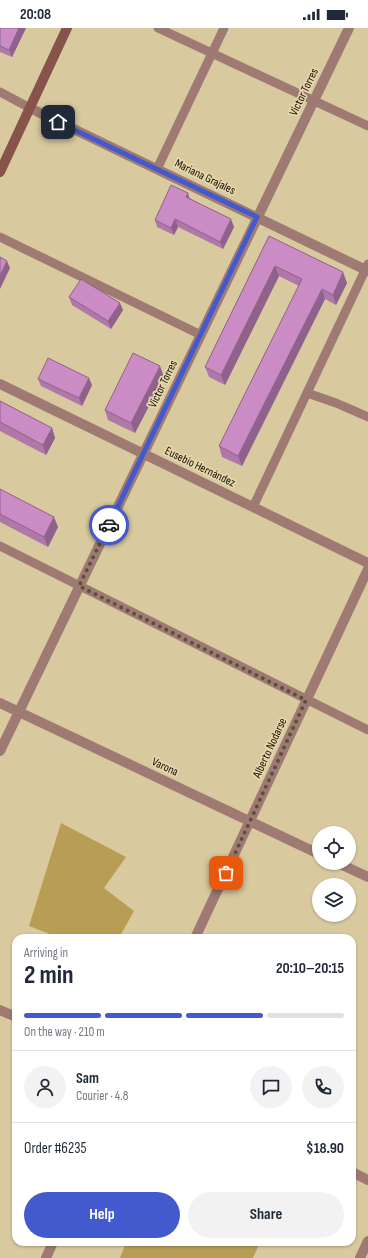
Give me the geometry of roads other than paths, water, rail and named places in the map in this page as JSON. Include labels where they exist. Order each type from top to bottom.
[{"type":"street","points":[[0,172],[67,28]]},
{"type":"street","name":"Víctor Torres","points":[[0,751],[349,28]]},
{"type":"street","name":"Mariana Grajales","points":[[30,108],[367,268]]},
{"type":"street","name":"Eusebio Hernández","points":[[0,384],[368,563]]},
{"type":"street","name":"Alberto Nodarse","points":[[198,934],[368,569]]},
{"type":"street","name":"Varona","points":[[0,703],[312,851]]},
{"type":"street","points":[[353,870],[368,877]]},
{"type":"street","points":[[1,1012],[12,1016]]},
{"type":"street","points":[[356,1174],[368,1180]]},
{"type":"street","points":[[360,1258],[368,1241]]},
{"type":"street","points":[[46,1258],[51,1246]]},
{"type":"lane","points":[[158,28],[368,126]]},
{"type":"lane","points":[[157,169],[224,28]]},
{"type":"lane","points":[[0,92],[30,108]]},
{"type":"lane","points":[[0,237],[201,335]]},
{"type":"lane","points":[[253,507],[367,268]]},
{"type":"lane","points":[[307,393],[336,403],[368,417]]},
{"type":"lane","points":[[0,546],[368,730]]}]
